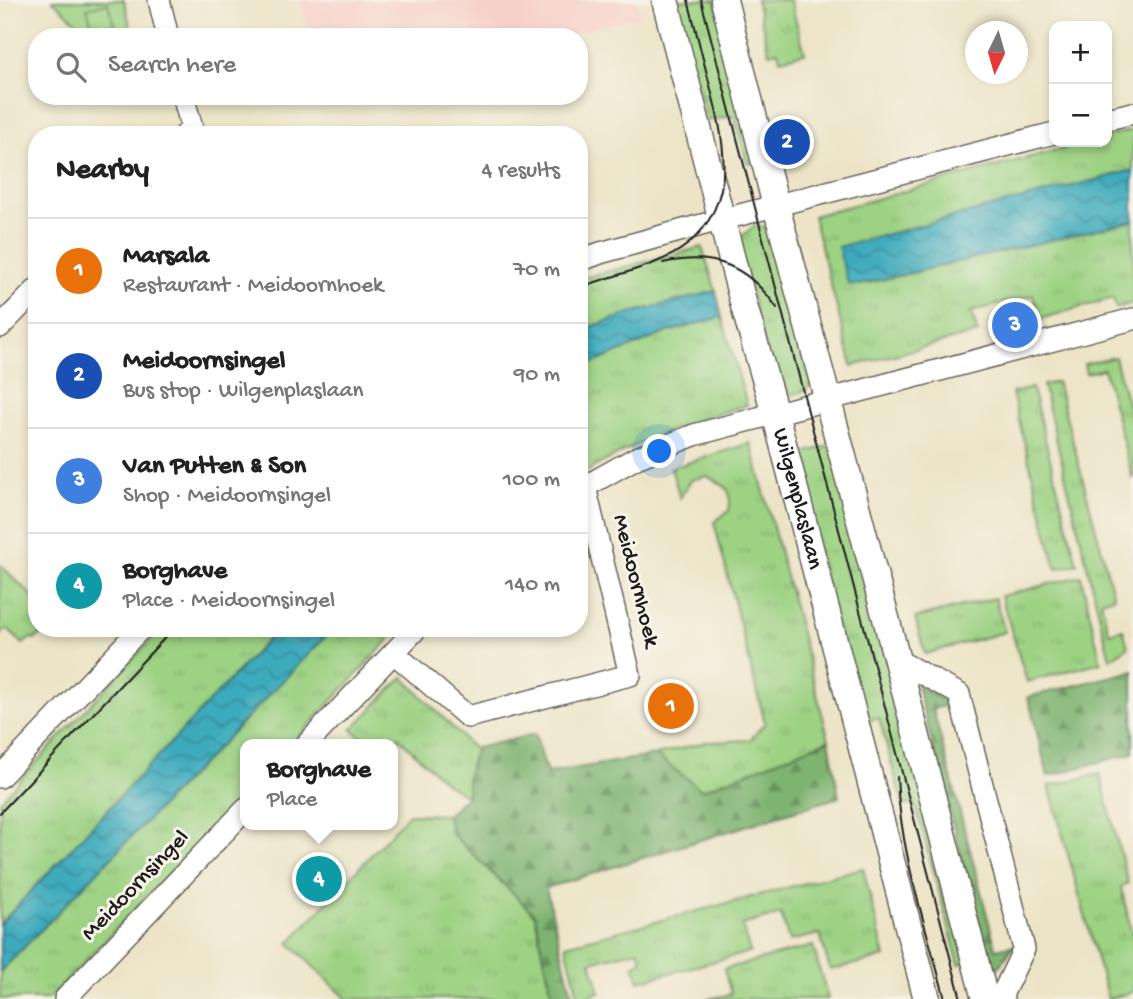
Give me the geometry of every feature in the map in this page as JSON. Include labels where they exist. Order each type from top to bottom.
[{"type":"street","points":[[159,0],[166,28]]},
{"type":"street","name":"Wilgenplaslaan","points":[[665,0],[927,999]]},
{"type":"street","points":[[724,0],[985,999]]},
{"type":"street","points":[[186,105],[191,126]]},
{"type":"street","points":[[1112,119],[1133,113]]},
{"type":"street","points":[[588,258],[723,219],[1049,134]]},
{"type":"street","points":[[0,327],[28,298]]},
{"type":"street","points":[[588,485],[636,458],[694,435],[1133,319]]},
{"type":"street","name":"Meidoornhoek","points":[[394,653],[468,717],[630,675],[588,511]]},
{"type":"street","points":[[0,776],[132,637]]},
{"type":"street","points":[[312,739],[409,637]]},
{"type":"street","points":[[897,660],[959,694],[1024,949],[1002,995],[1003,999]]},
{"type":"street","name":"Meidoornsingel","points":[[65,999],[240,815]]},
{"type":"shaded area","points":[[300,0],[636,0],[640,16],[588,29],[308,28]]},
{"type":"green space","points":[[52,0],[124,0],[131,28],[83,28]]},
{"type":"green space","points":[[675,0],[715,0],[757,160],[748,164],[734,116],[707,121]]},
{"type":"green space","points":[[756,0],[790,0],[805,53],[780,59],[778,51],[769,53]]},
{"type":"green space","points":[[108,3],[114,25],[92,28],[87,8]]},
{"type":"green space","points":[[1133,130],[1133,170],[838,247],[859,285],[1133,221],[1133,303],[1116,308],[1113,298],[1040,319],[1033,295],[971,312],[978,333],[852,366],[813,216],[1068,147],[1112,147],[1112,135]]},
{"type":"green space","points":[[754,226],[768,227],[811,384],[806,390],[793,395],[775,383],[738,246],[741,237]]},
{"type":"green space","points":[[702,247],[716,291],[631,313],[588,328],[588,277]]},
{"type":"green space","points":[[722,317],[747,405],[660,434],[588,471],[588,365],[668,331]]},
{"type":"green space","points":[[1115,357],[1133,427],[1133,480],[1104,369],[1086,373],[1084,364]]},
{"type":"green space","points":[[1057,382],[1114,597],[1101,601],[1109,633],[1123,629],[1128,647],[1110,659],[1043,385]]},
{"type":"green space","points":[[1032,388],[1077,564],[1056,569],[1012,393]]},
{"type":"green space","points":[[751,443],[829,740],[702,791],[656,755],[706,742],[750,740],[765,723],[714,522],[729,511],[729,492],[723,485],[707,476],[691,480],[680,498],[671,468]]},
{"type":"green space","points":[[832,445],[967,962],[959,964],[915,804],[903,805],[879,718],[862,722],[793,456]]},
{"type":"green space","points":[[0,565],[28,591],[28,637],[38,637],[23,644],[7,629],[0,636]]},
{"type":"green space","points":[[1081,576],[1101,662],[1027,682],[1001,596]]},
{"type":"green space","points":[[995,598],[1005,632],[925,654],[915,618]]},
{"type":"green space","points":[[154,637],[270,637],[0,924],[0,801]]},
{"type":"green space","points":[[325,637],[392,637],[297,739],[240,739],[240,799],[49,999],[0,999],[0,972]]},
{"type":"green space","points":[[1133,671],[1133,753],[1048,776],[1028,697]]},
{"type":"green space","points":[[403,677],[476,751],[468,773],[467,796],[446,783],[398,737],[363,739],[352,729]]},
{"type":"green space","points":[[917,686],[951,704],[933,709],[996,949],[1015,945],[992,976]]},
{"type":"green space","points":[[535,734],[547,773],[656,755],[702,790],[829,740],[839,797],[546,888],[573,999],[553,999],[535,915],[452,834],[447,815],[467,796],[468,773],[476,748]]},
{"type":"green space","points":[[1100,774],[1128,883],[1121,887],[1133,939],[1133,992],[1108,999],[1049,786]]},
{"type":"green space","points":[[409,814],[447,815],[452,834],[535,915],[553,999],[347,999],[289,943],[394,830],[398,830],[398,826]]},
{"type":"green space","points":[[863,868],[885,957],[830,970],[820,934],[789,941],[781,914],[742,925],[750,952],[639,981],[634,965],[642,962],[638,950],[591,962],[600,992],[579,999],[566,945]]},
{"type":"green space","points":[[813,946],[828,999],[707,999],[731,994],[724,969]]},
{"type":"water","points":[[1133,170],[1133,221],[859,285],[848,284],[838,247]]},
{"type":"water","points":[[716,291],[722,317],[668,332],[588,365],[588,328],[631,313]]},
{"type":"water","points":[[270,637],[325,637],[0,972],[0,924]]},
{"type":"tram line","points":[[588,285],[651,264],[677,252],[705,226],[716,207],[722,187],[722,144],[714,100],[688,0]]},
{"type":"tram line","points":[[701,0],[961,999]]},
{"type":"tram line","points":[[663,263],[698,259],[728,265],[754,281],[777,308]]},
{"type":"tram line","points":[[0,813],[166,637]]},
{"type":"tram line","points":[[897,777],[908,861],[945,999]]},
{"type":"place","name":"Meidoornsingel","points":[[787,142]]},
{"type":"place","name":"Van Putten & Son","points":[[1015,325]]},
{"type":"place","name":"Marsala","points":[[671,706]]},
{"type":"place","name":"Borghave","points":[[319,879]]}]
